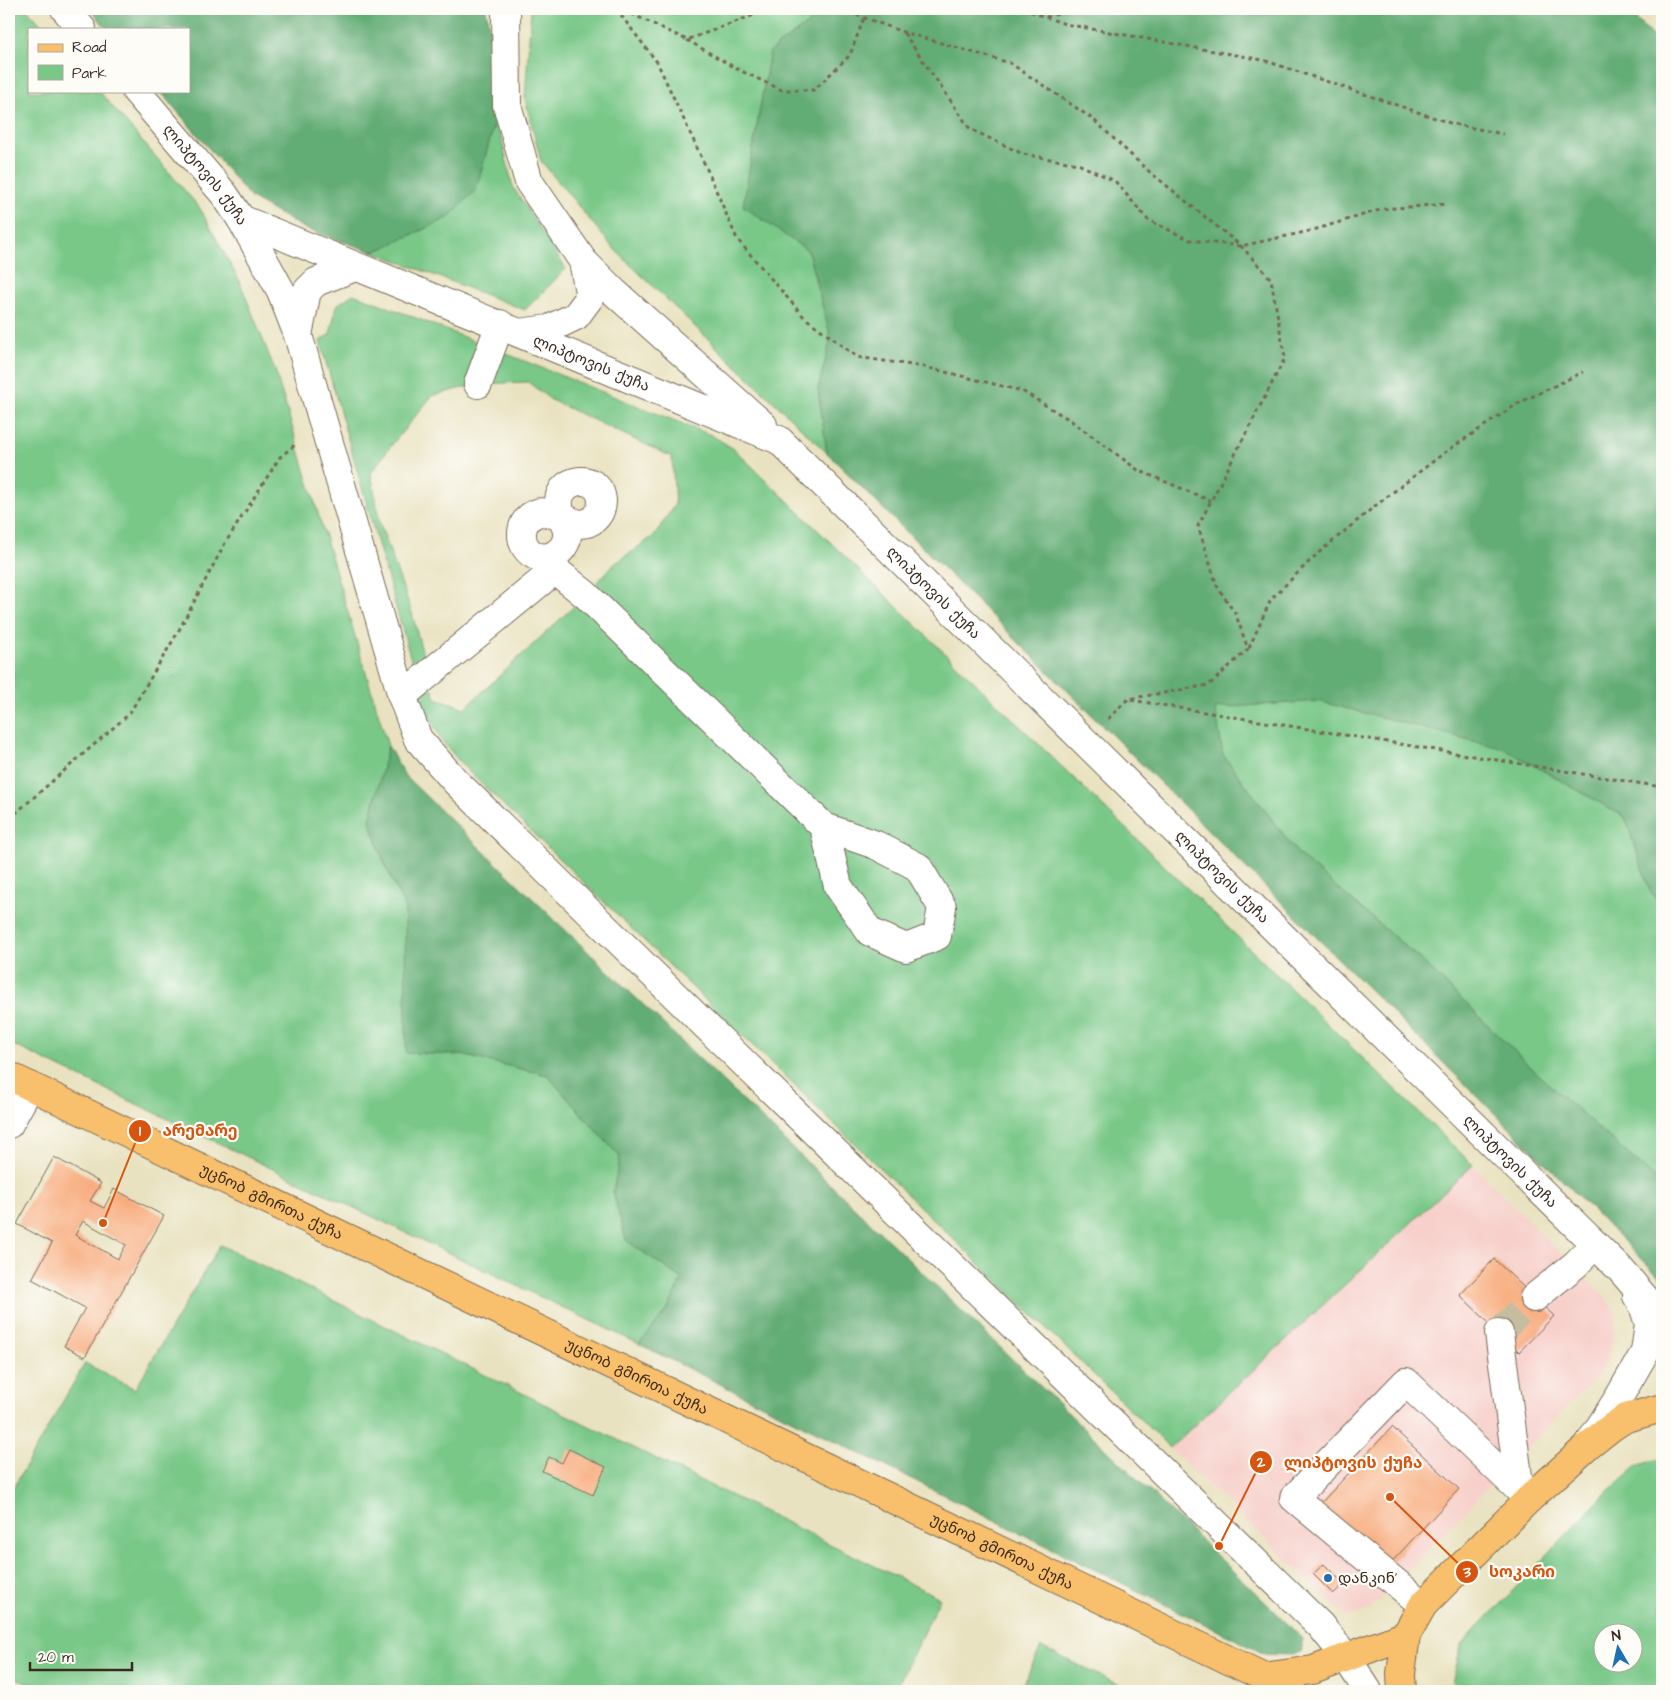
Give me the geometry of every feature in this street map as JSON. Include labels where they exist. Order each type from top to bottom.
[{"type":"main road","name":"უცნობ გმირთა ქუჩა","points":[[19,1081],[1292,1691]]},
{"type":"main road","points":[[1402,1691],[1401,1674],[1406,1635],[1423,1605],[1525,1495],[1626,1418],[1662,1408]]},
{"type":"main road","points":[[1264,1677],[1313,1670],[1406,1635]]},
{"type":"street","points":[[65,9],[81,28]]},
{"type":"street","points":[[506,9],[507,104],[529,182],[583,261],[614,292],[779,440]]},
{"type":"street","name":"ლიპტოვის ქუჩა","points":[[137,92],[224,194],[241,219],[779,440],[1595,1244],[1620,1269],[1662,1318]]},
{"type":"street","points":[[241,219],[282,291],[298,335],[402,696],[418,739],[456,782],[1320,1626],[1346,1658],[1368,1691]]},
{"type":"street","points":[[478,384],[509,329],[549,329],[576,316],[590,297],[583,261]]},
{"type":"street","points":[[298,335],[307,291],[316,282],[356,267]]},
{"type":"street","points":[[402,696],[554,563],[566,543],[568,534],[562,518],[546,512],[537,513],[529,518],[524,525],[521,534],[522,543],[528,550],[535,556],[554,563],[824,827],[876,845],[918,867],[942,907],[937,936],[906,948],[870,932],[838,886],[824,827]]},
{"type":"street","points":[[9,1124],[19,1081]]},
{"type":"street","points":[[1534,1298],[1576,1264],[1595,1244]]},
{"type":"street","name":"ლიპტოვის ქუჩა","points":[[1588,1446],[1645,1352],[1649,1324],[1643,1305],[1620,1269]]},
{"type":"street","points":[[1499,1333],[1525,1495]]},
{"type":"street","points":[[1423,1605],[1294,1498],[1406,1382],[1525,1495]]},
{"type":"path","points":[[616,9],[634,15],[687,40],[737,69],[782,90],[814,90],[850,55],[864,18]]},
{"type":"path","points":[[616,9],[657,62],[737,239],[804,317],[857,357],[925,367],[1022,391],[1070,420],[1138,470],[1211,501]]},
{"type":"path","points":[[687,40],[770,9]]},
{"type":"path","points":[[841,9],[903,32],[1010,63],[1094,120],[1145,168],[1240,246],[1271,279],[1285,358],[1198,526],[1217,586],[1236,615],[1248,649]]},
{"type":"path","points":[[1022,9],[1065,24],[1263,60],[1453,124],[1503,134]]},
{"type":"path","points":[[1046,17],[1079,9]]},
{"type":"path","points":[[903,32],[970,129],[1023,154],[1078,164],[1115,181],[1148,220],[1190,240],[1240,246],[1310,231],[1383,209],[1447,204]]},
{"type":"path","points":[[1085,742],[1128,699],[1209,685],[1248,649],[1271,599],[1316,555],[1375,506],[1444,453],[1517,404],[1583,372]]},
{"type":"path","points":[[9,819],[128,714],[178,632],[224,545],[280,457],[303,438]]},
{"type":"path","points":[[1128,699],[1662,787]]},
{"type":"shaded area","points":[[1473,1165],[1606,1298],[1616,1313],[1614,1337],[1603,1370],[1368,1611],[1346,1616],[1170,1448]]},
{"type":"green space","points":[[9,9],[27,9],[44,28],[28,28],[28,92],[100,92],[199,207],[239,280],[275,370],[388,746],[370,820],[385,865],[405,908],[407,1053],[462,1055],[547,1075],[620,1157],[613,1192],[626,1240],[682,1279],[667,1311],[639,1344],[9,1043]]},
{"type":"green space","points":[[90,9],[486,9],[493,52],[496,117],[476,190],[448,218],[374,252],[306,229],[251,198],[161,92],[190,92],[190,28],[106,28]]},
{"type":"green space","points":[[531,9],[829,9],[770,51],[743,206],[808,251],[831,338],[818,389],[827,453],[614,249],[541,161],[525,99]]},
{"type":"green space","points":[[829,9],[1626,9],[1662,46],[1662,905],[1650,891],[1625,817],[1505,749],[1318,701],[1215,708],[1223,755],[1299,855],[1421,960],[1544,1080],[1660,1182],[1662,1187],[1662,1279],[827,453],[818,389],[831,338],[808,251],[743,206],[770,51]]},
{"type":"green space","points":[[496,117],[513,187],[566,269],[525,310],[374,252],[448,218],[476,190]]},
{"type":"green space","points":[[353,294],[378,303],[711,435],[734,449],[1473,1165],[1170,1448],[466,769],[441,740],[424,705],[320,341],[330,334],[337,305]],"holes":[[[528,382],[551,400],[672,457],[675,504],[655,535],[613,565],[586,595],[465,708],[436,698],[427,677],[412,613],[380,524],[371,473],[432,396],[478,384]]]},
{"type":"green space","points":[[1318,701],[1505,749],[1625,817],[1650,891],[1662,905],[1662,1187],[1659,1182],[1544,1080],[1421,960],[1299,855],[1223,755],[1215,708]]},
{"type":"green space","points":[[388,746],[405,776],[1288,1624],[1302,1639],[1302,1651],[1293,1655],[1265,1654],[639,1344],[667,1311],[682,1279],[626,1240],[613,1192],[620,1157],[547,1075],[462,1055],[406,1053],[405,908],[385,865],[370,820]]},
{"type":"green space","points":[[220,1245],[940,1598],[895,1691],[39,1691],[9,1673],[9,1495],[85,1363],[135,1389]]},
{"type":"green space","points":[[1662,1458],[1662,1691],[1450,1691],[1462,1644],[1608,1491],[1639,1465]]},
{"type":"green space","points":[[1041,1647],[1131,1691],[1020,1691]]},
{"type":"building","points":[[54,1157],[101,1183],[90,1201],[104,1208],[114,1189],[164,1216],[85,1357],[64,1346],[85,1308],[32,1279],[52,1243],[17,1224]],"holes":[[[83,1221],[126,1245],[118,1259],[75,1235]]]},
{"type":"building","points":[[1494,1259],[1554,1316],[1519,1352],[1460,1295]]},
{"type":"building","points":[[1392,1427],[1459,1489],[1388,1566],[1320,1504]]},
{"type":"building","points":[[569,1449],[606,1467],[593,1495],[542,1471],[549,1457],[562,1463]]},
{"type":"building","points":[[1324,1564],[1344,1584],[1333,1594],[1313,1574]]},
{"type":"tunnel","points":[[1499,1333],[1534,1298]]},
{"type":"place","name":"არემარე","points":[[103,1223]]},
{"type":"place","name":"სოკარი","points":[[1390,1497]]},
{"type":"place","name":"ლიპტოვის ქუჩა","points":[[1219,1546]]},
{"type":"place","name":"დანკინ'","points":[[1328,1578]]}]
